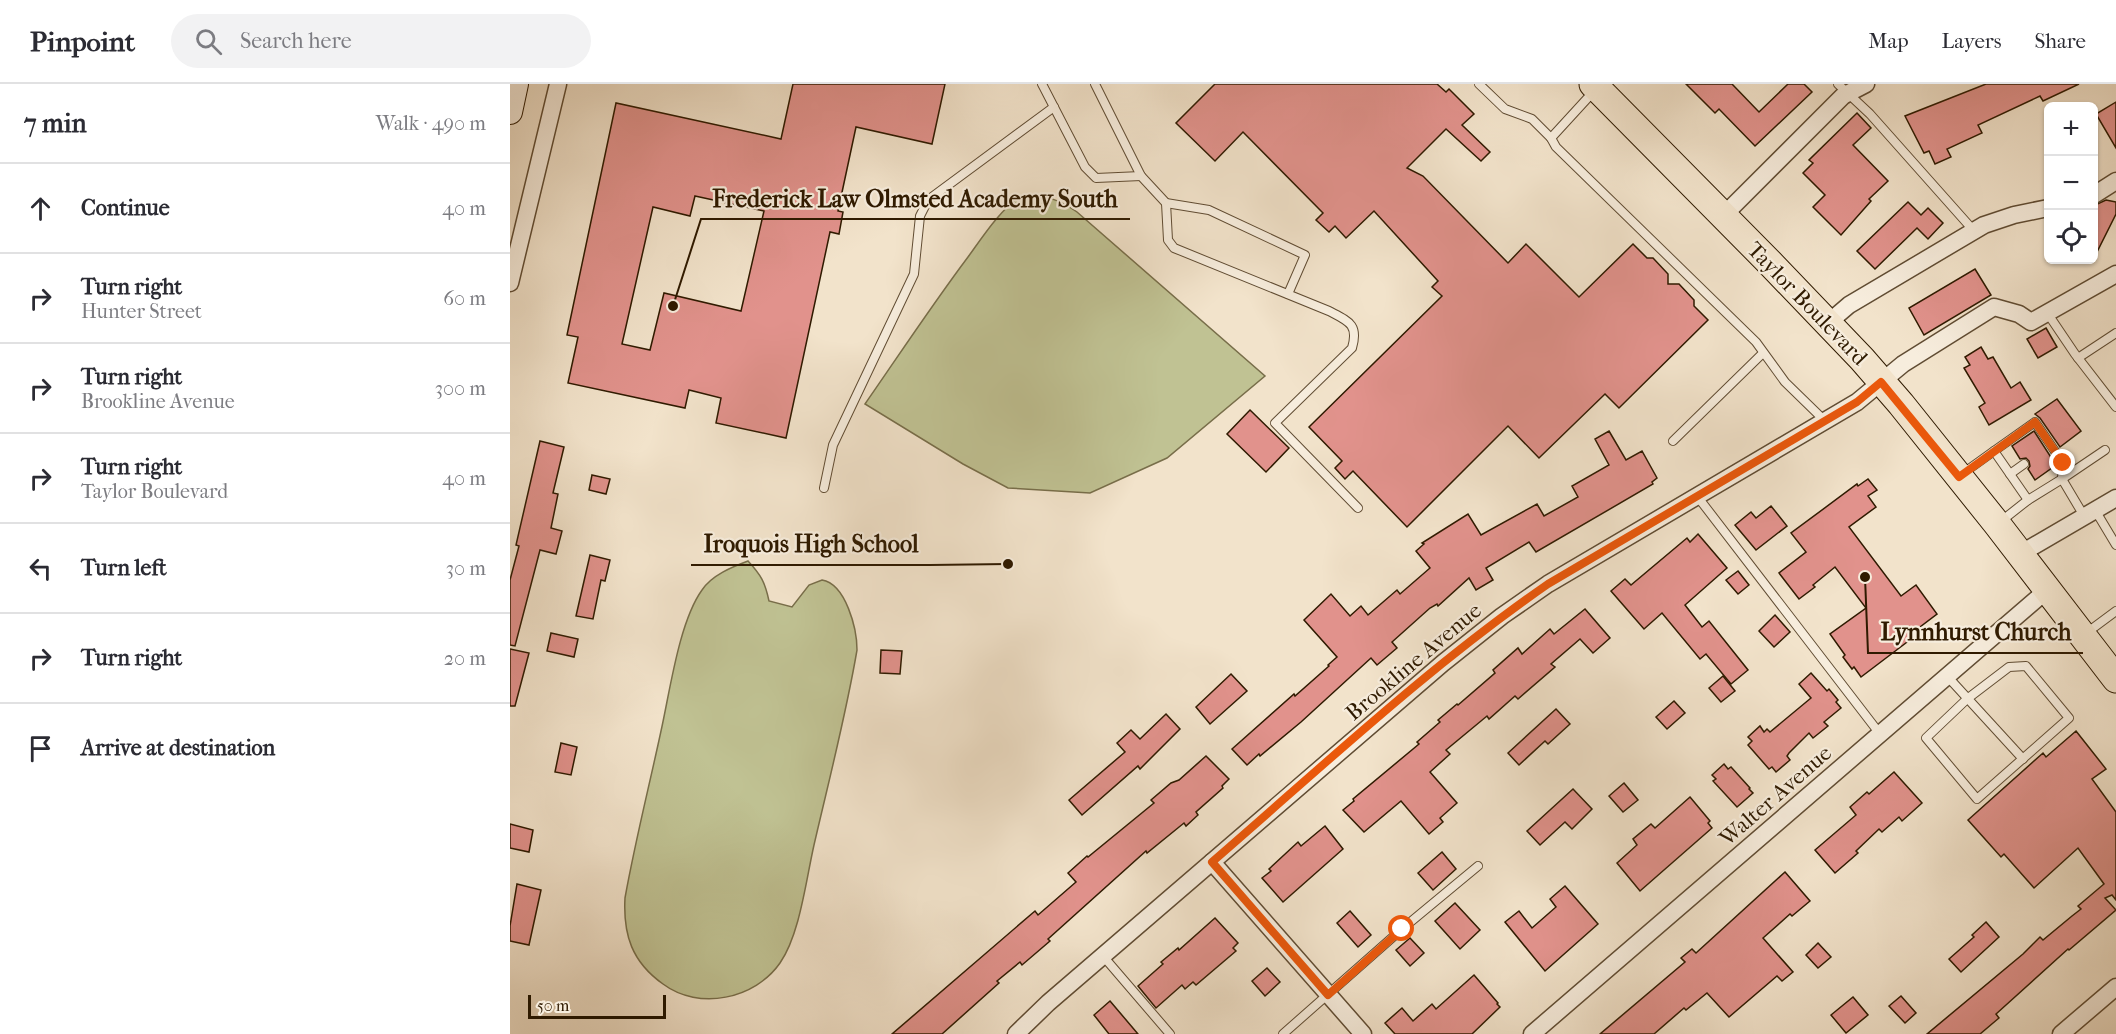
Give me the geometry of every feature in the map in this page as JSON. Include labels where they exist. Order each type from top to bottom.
[{"type":"main road","points":[[510,112],[516,84]]},
{"type":"main road","name":"Taylor Boulevard","points":[[1595,86],[1828,322],[1881,382],[2020,554],[2116,679]]},
{"type":"street","points":[[510,283],[558,84]]},
{"type":"street","points":[[1723,216],[1843,96],[1843,89],[1866,84]]},
{"type":"street","points":[[2098,192],[2116,181]]},
{"type":"street","points":[[1828,322],[1850,305],[1984,225],[2014,215],[2044,209]]},
{"type":"street","points":[[2048,314],[2116,274]]},
{"type":"street","name":"Brookline Avenue","points":[[1016,1034],[1102,956],[1443,663],[1502,616],[1548,584],[1857,402],[1903,364],[1994,307],[2019,314],[2031,322],[2048,314]]},
{"type":"street","points":[[2020,554],[2116,498]]},
{"type":"street","name":"Walter Avenue","points":[[1533,1034],[2047,590]]},
{"type":"street","points":[[1212,862],[1363,1034]]},
{"type":"street","points":[[2061,1034],[2116,987]]},
{"type":"lane","points":[[1042,84],[1085,167],[1096,178],[1141,176]]},
{"type":"lane","points":[[1095,84],[1141,176],[1166,203],[1209,210],[1305,255],[1288,294]]},
{"type":"lane","points":[[1479,84],[1505,109],[1532,119],[1551,138],[1556,147],[1755,342],[1785,382],[1824,420]]},
{"type":"lane","points":[[1551,138],[1595,86]]},
{"type":"lane","points":[[1843,89],[1870,114],[1974,231]]},
{"type":"lane","points":[[824,488],[833,445],[914,274],[920,216],[928,200],[1054,107]]},
{"type":"lane","points":[[1166,203],[1168,240],[1174,248],[1329,310],[1345,319],[1355,329],[1352,348],[1275,423],[1358,508]]},
{"type":"lane","points":[[2048,314],[2116,407]]},
{"type":"lane","points":[[2078,358],[2116,333]]},
{"type":"lane","points":[[1673,441],[1763,353]]},
{"type":"lane","points":[[1959,477],[2035,422],[2049,447],[2063,463],[2062,479],[2116,543]]},
{"type":"lane","points":[[1996,524],[2028,500],[2105,450]]},
{"type":"lane","points":[[1994,451],[2028,500]]},
{"type":"lane","points":[[2010,474],[2024,464]]},
{"type":"lane","points":[[1697,496],[1880,734]]},
{"type":"lane","points":[[2083,636],[2116,611]]},
{"type":"lane","points":[[2026,666],[2069,718],[1977,799],[1926,738],[1967,699],[2009,667],[2026,666]]},
{"type":"lane","points":[[1947,676],[2023,759]]},
{"type":"lane","points":[[1283,1034],[1402,929],[1478,867]]},
{"type":"lane","points":[[1102,956],[1170,1034]]},
{"type":"green space","points":[[1022,195],[1051,199],[1077,212],[1265,376],[1167,458],[1090,493],[1008,488],[963,464],[865,404],[986,232],[1006,208]]},
{"type":"green space","points":[[748,561],[762,579],[769,601],[792,607],[809,585],[822,580],[830,583],[844,598],[855,631],[857,650],[843,723],[793,937],[780,963],[756,985],[741,993],[709,999],[677,992],[652,976],[637,957],[628,936],[625,898],[676,658],[687,620],[702,590],[711,580]]},
{"type":"building","points":[[793,84],[945,84],[932,144],[856,127],[838,211],[843,212],[839,234],[830,232],[786,438],[716,423],[721,398],[689,390],[685,408],[568,383],[578,337],[567,335],[616,103],[781,139]],"holes":[[[695,196],[764,211],[741,311],[664,293],[650,350],[622,344],[653,207],[690,216]]]},
{"type":"building","points":[[1215,84],[1437,84],[1446,92],[1449,89],[1474,114],[1462,125],[1490,152],[1481,161],[1446,129],[1407,168],[1423,176],[1508,263],[1526,244],[1579,297],[1633,244],[1647,258],[1653,258],[1668,274],[1668,284],[1679,284],[1694,300],[1694,306],[1708,320],[1619,408],[1605,394],[1539,458],[1508,426],[1407,527],[1353,471],[1345,479],[1335,468],[1342,461],[1309,427],[1442,296],[1432,287],[1438,281],[1374,211],[1346,238],[1335,226],[1329,232],[1316,220],[1323,213],[1243,132],[1215,161],[1176,123]]},
{"type":"building","points":[[1686,84],[1732,84],[1759,112],[1788,84],[1804,84],[1812,92],[1755,146],[1719,109],[1715,113]]},
{"type":"building","points":[[1986,84],[2079,84],[2043,101],[2040,96],[1978,125],[1982,133],[1947,149],[1951,157],[1935,164],[1929,151],[1924,153],[1905,116]]},
{"type":"building","points":[[2116,102],[2116,148],[2098,117],[2098,113]]},
{"type":"building","points":[[1857,113],[1871,128],[1853,145],[1888,181],[1869,199],[1871,201],[1841,235],[1813,207],[1825,195],[1803,173],[1813,163],[1809,160]]},
{"type":"building","points":[[2106,200],[2116,202],[2116,214],[2098,250],[2098,210],[2098,204]]},
{"type":"building","points":[[1908,202],[1921,215],[1928,208],[1943,223],[1928,239],[1917,228],[1875,269],[1857,251]]},
{"type":"building","points":[[1975,269],[1991,295],[1924,335],[1909,308]]},
{"type":"building","points":[[2046,328],[2057,347],[2038,358],[2027,339]]},
{"type":"building","points":[[1981,347],[1988,359],[1993,357],[2011,388],[2020,382],[2031,400],[1989,425],[1979,407],[1985,403],[1964,368],[1970,365],[1965,357]]},
{"type":"building","points":[[2057,399],[2081,431],[2060,447],[2035,414]]},
{"type":"building","points":[[1250,410],[1289,448],[1266,472],[1227,434]]},
{"type":"building","points":[[1609,431],[1626,460],[1642,451],[1657,478],[1652,482],[1653,484],[1536,552],[1529,542],[1486,568],[1493,580],[1476,590],[1469,578],[1438,606],[1437,604],[1430,608],[1392,642],[1397,648],[1377,665],[1371,658],[1301,722],[1247,765],[1232,749],[1337,657],[1304,620],[1331,594],[1350,616],[1361,606],[1368,615],[1397,590],[1400,594],[1430,568],[1416,551],[1424,544],[1422,543],[1468,514],[1481,535],[1537,504],[1544,516],[1578,497],[1572,486],[1609,465],[1595,439]]},
{"type":"building","points":[[2034,431],[2056,465],[2035,480],[2028,469],[2029,461],[2026,458],[2020,459],[2012,446]]},
{"type":"building","points":[[540,441],[564,447],[553,493],[558,494],[551,528],[562,531],[556,554],[540,550],[515,646],[510,645],[510,580]]},
{"type":"building","points":[[592,475],[610,479],[606,494],[589,490]]},
{"type":"building","points":[[1868,479],[1877,490],[1868,496],[1876,507],[1849,527],[1901,596],[1916,585],[1937,614],[1916,630],[1919,633],[1861,677],[1843,657],[1845,655],[1830,634],[1866,608],[1835,567],[1799,599],[1779,573],[1806,552],[1791,533],[1857,484],[1858,486]]},
{"type":"building","points":[[1771,506],[1787,526],[1756,550],[1735,525],[1751,512],[1756,518]]},
{"type":"building","points":[[1698,534],[1727,568],[1685,605],[1702,627],[1709,621],[1748,670],[1731,684],[1706,654],[1700,659],[1662,613],[1644,629],[1611,591],[1625,579],[1631,585],[1687,538],[1690,542]]},
{"type":"building","points":[[590,555],[610,560],[605,581],[601,580],[593,619],[576,616]]},
{"type":"building","points":[[1738,571],[1749,585],[1738,594],[1726,580]]},
{"type":"building","points":[[1585,609],[1610,638],[1593,653],[1580,639],[1551,664],[1555,667],[1518,699],[1515,696],[1489,719],[1487,716],[1446,750],[1450,754],[1430,772],[1457,803],[1440,818],[1443,822],[1429,834],[1401,801],[1364,832],[1343,810],[1419,744],[1417,742],[1440,722],[1438,720],[1495,673],[1493,670],[1518,648],[1522,654],[1550,629],[1554,634]]},
{"type":"building","points":[[1775,615],[1790,632],[1774,647],[1759,631]]},
{"type":"building","points":[[551,633],[578,639],[574,657],[547,651]]},
{"type":"building","points":[[510,649],[529,653],[515,706],[510,706]]},
{"type":"building","points":[[881,650],[902,651],[900,674],[880,673]]},
{"type":"building","points":[[1811,673],[1827,691],[1829,689],[1841,708],[1824,722],[1828,726],[1813,738],[1809,733],[1789,753],[1787,756],[1790,760],[1776,772],[1772,767],[1769,769],[1748,745],[1752,741],[1748,737],[1760,726],[1764,732],[1767,729],[1770,732],[1811,698],[1799,684]]},
{"type":"building","points":[[1231,674],[1247,691],[1210,724],[1196,707]]},
{"type":"building","points":[[1723,676],[1735,691],[1721,702],[1709,688]]},
{"type":"building","points":[[1674,701],[1685,713],[1667,729],[1656,717]]},
{"type":"building","points":[[1556,709],[1570,724],[1548,744],[1545,741],[1519,765],[1508,753]]},
{"type":"building","points":[[1166,714],[1180,729],[1140,769],[1138,766],[1082,815],[1069,800],[1125,752],[1117,743],[1131,730],[1140,739]]},
{"type":"building","points":[[2076,731],[2106,769],[2092,779],[2116,812],[2116,900],[2112,895],[2105,898],[2116,910],[2068,949],[1996,1014],[1999,1018],[1980,1034],[1927,1034],[2023,954],[2040,937],[2043,940],[2081,909],[2078,906],[2104,884],[2078,848],[2034,888],[2004,854],[2001,857],[1968,820],[2043,753],[2046,757]]},
{"type":"building","points":[[561,743],[577,747],[571,775],[555,772]]},
{"type":"building","points":[[1206,756],[1229,779],[1222,786],[1223,788],[1196,812],[1198,815],[1186,826],[1184,823],[1147,853],[1146,851],[1048,939],[1050,941],[1022,965],[1020,962],[997,981],[999,983],[942,1034],[892,1034],[1035,911],[1038,915],[1076,882],[1068,873],[1154,803],[1151,800],[1171,783],[1179,780]]},
{"type":"building","points":[[1724,764],[1728,769],[1731,767],[1753,793],[1737,807],[1713,781],[1716,779],[1712,775]]},
{"type":"building","points":[[1894,772],[1922,803],[1902,821],[1899,817],[1882,832],[1879,829],[1856,851],[1858,853],[1835,873],[1815,850],[1856,815],[1850,807]]},
{"type":"building","points":[[1624,783],[1638,800],[1623,812],[1609,796]]},
{"type":"building","points":[[1573,789],[1592,809],[1572,829],[1565,822],[1540,845],[1527,831]]},
{"type":"building","points":[[1690,797],[1710,821],[1708,823],[1712,828],[1640,891],[1617,863],[1637,845],[1633,839],[1651,824],[1655,828]]},
{"type":"building","points":[[510,824],[533,830],[529,852],[510,848]]},
{"type":"building","points":[[1325,826],[1343,849],[1283,902],[1262,878],[1298,842],[1301,846]]},
{"type":"building","points":[[1442,852],[1456,869],[1433,890],[1418,873]]},
{"type":"building","points":[[1785,872],[1810,901],[1792,916],[1790,914],[1763,938],[1793,972],[1782,981],[1777,976],[1729,1017],[1707,993],[1686,1010],[1684,1008],[1654,1034],[1600,1034],[1685,962],[1681,958],[1692,949],[1696,953]]},
{"type":"building","points":[[517,884],[541,890],[529,945],[510,941],[510,926]]},
{"type":"building","points":[[1565,886],[1598,924],[1545,971],[1505,922],[1519,911],[1532,928],[1556,907],[1550,899]]},
{"type":"building","points":[[1455,903],[1480,930],[1460,949],[1435,921]]},
{"type":"building","points":[[1350,911],[1371,935],[1358,947],[1337,923]]},
{"type":"building","points":[[1215,918],[1238,943],[1233,948],[1236,951],[1196,985],[1193,982],[1185,989],[1182,985],[1156,1008],[1138,986],[1163,964],[1161,962],[1178,948],[1179,950]]},
{"type":"building","points":[[1986,922],[1999,937],[1961,972],[1949,959],[1974,937],[1972,935]]},
{"type":"building","points":[[1410,938],[1424,953],[1410,966],[1396,950]]},
{"type":"building","points":[[1818,943],[1831,957],[1818,968],[1806,955]]},
{"type":"building","points":[[1267,968],[1280,982],[1265,996],[1252,981]]},
{"type":"building","points":[[1474,975],[1500,1007],[1472,1034],[1395,1034],[1385,1023],[1402,1008],[1413,1021],[1432,1004],[1436,1009]]},
{"type":"building","points":[[1901,996],[1916,1013],[1905,1023],[1889,1006]]},
{"type":"building","points":[[1853,997],[1868,1015],[1846,1033],[1831,1015]]},
{"type":"building","points":[[1110,1001],[1138,1034],[1109,1034],[1094,1015]]},
{"type":"place","name":"Frederick Law Olmsted Academy South","points":[[673,306]]},
{"type":"place","name":"Iroquois High School","points":[[1008,564]]},
{"type":"place","name":"Lynnhurst Church","points":[[1865,577]]},
{"type":"route","points":[[1402,929],[1328,995],[1212,862],[1443,663],[1502,616],[1548,584],[1857,402],[1881,382],[1959,477],[2035,422],[2063,463]]}]
